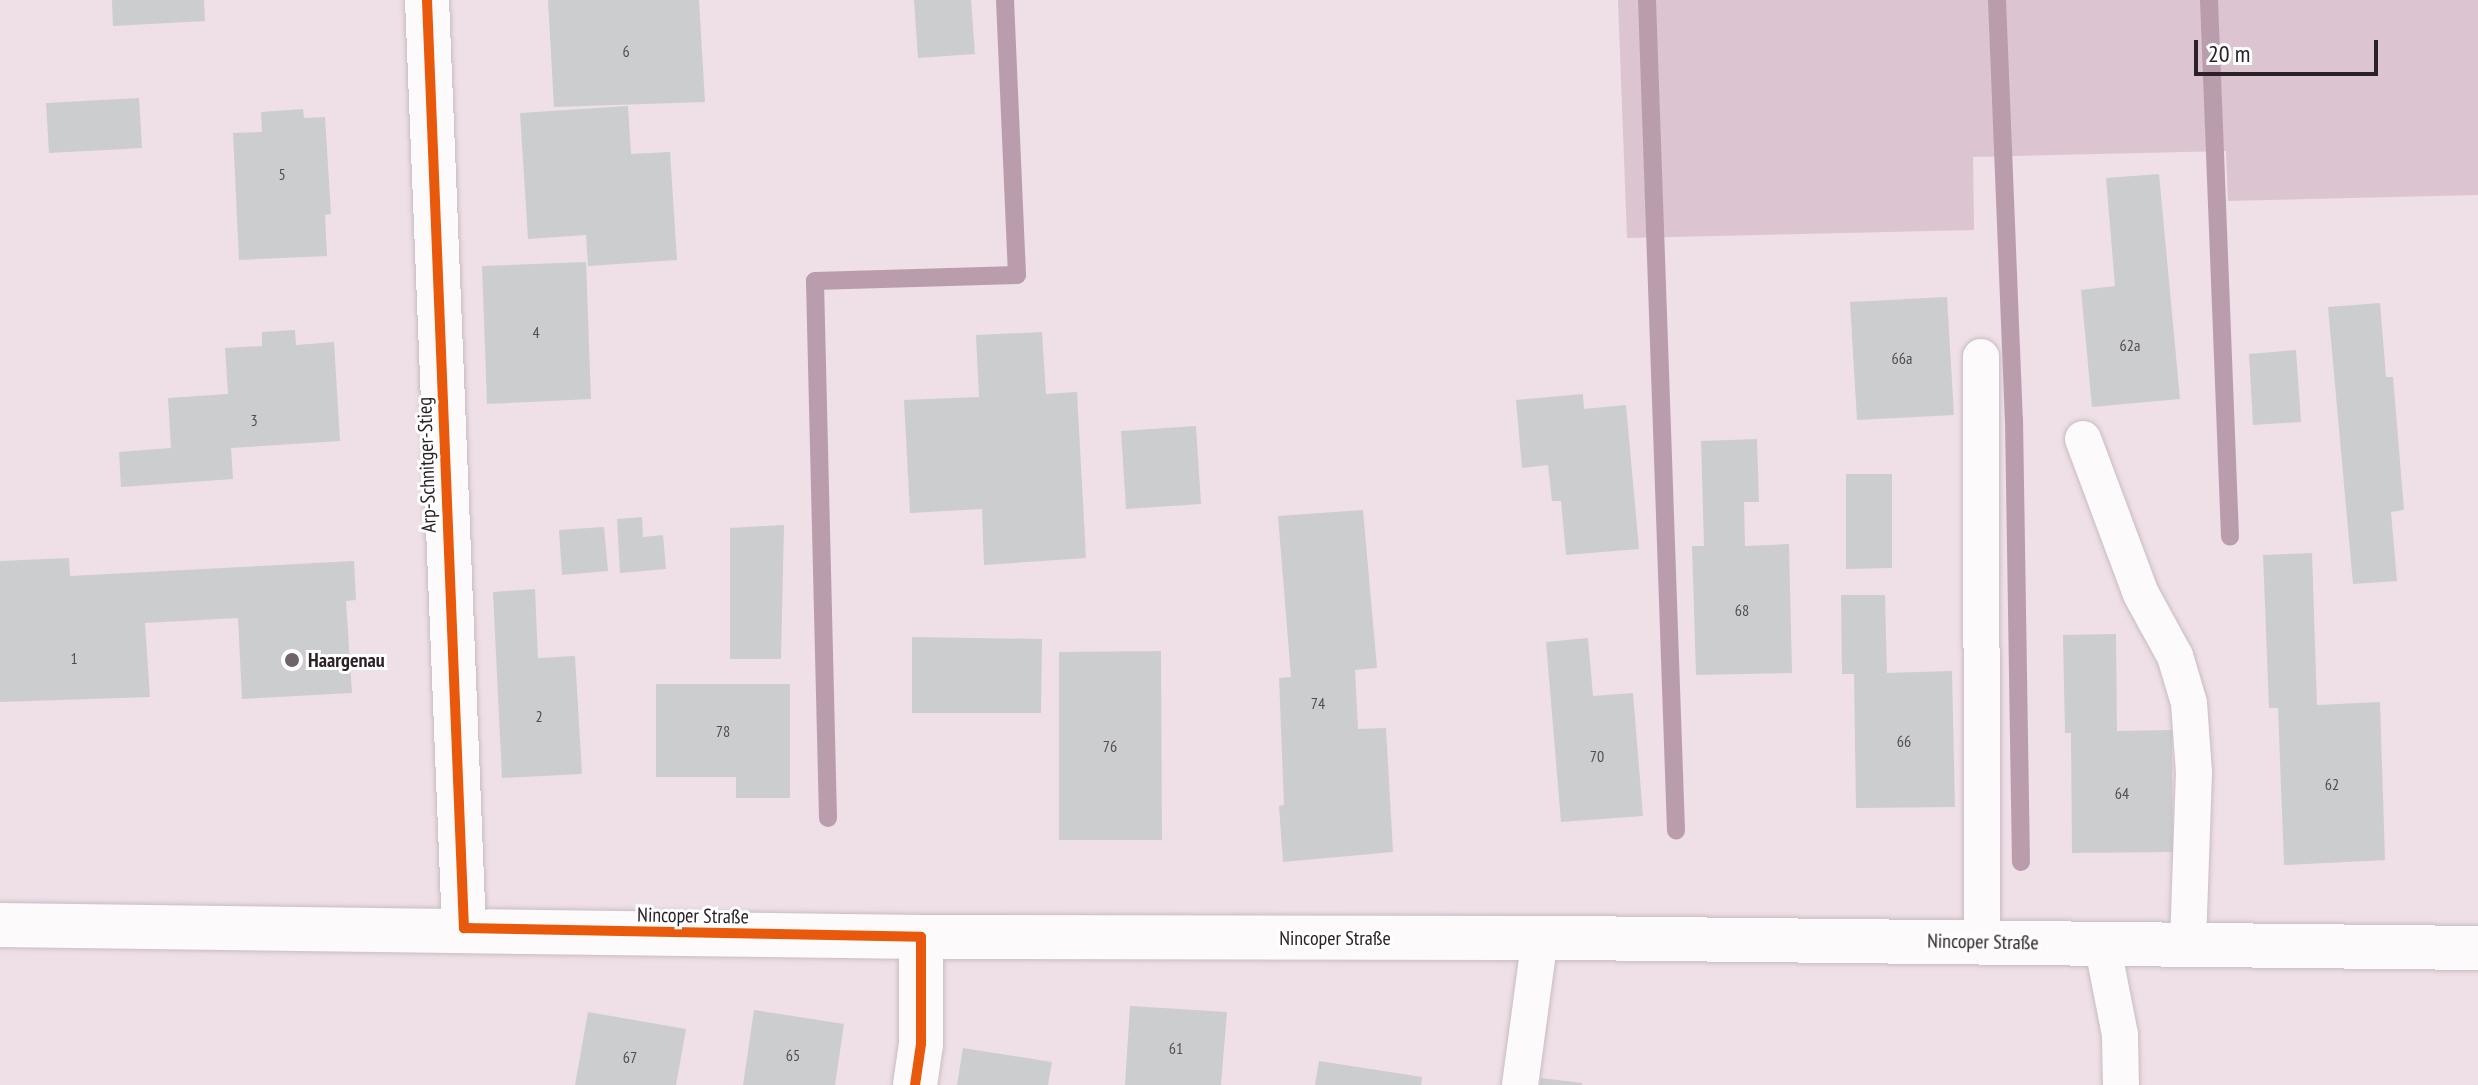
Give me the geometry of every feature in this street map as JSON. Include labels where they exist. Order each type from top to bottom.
[{"type":"main road","name":"Arp-Schnitger-Stieg","points":[[427,0],[464,928]]},
{"type":"main road","name":"Nincoper Straße","points":[[0,925],[464,928],[921,937],[1540,938],[2478,948]]},
{"type":"main road","points":[[915,1085],[921,1044],[921,937]]},
{"type":"lane","points":[[1981,357],[1982,942]]},
{"type":"lane","points":[[2083,439],[2141,594],[2175,656],[2189,703],[2194,772],[2188,943]]},
{"type":"lane","points":[[1520,1085],[1540,938]]},
{"type":"lane","points":[[2102,943],[2120,1035],[2121,1085]]},
{"type":"shaded area","points":[[1618,0],[2478,0],[2478,195],[2228,201],[2226,151],[1973,157],[1974,230],[1627,238]]},
{"type":"building","points":[[112,0],[204,0],[205,21],[113,26]]},
{"type":"building","points":[[548,0],[699,0],[705,102],[554,107]]},
{"type":"building","points":[[914,0],[971,0],[975,54],[918,58]]},
{"type":"building","points":[[139,98],[142,148],[49,153],[46,103]]},
{"type":"building","points":[[628,106],[631,154],[670,152],[677,260],[588,266],[586,235],[528,239],[520,113]]},
{"type":"building","points":[[303,109],[304,118],[325,117],[331,214],[325,215],[327,256],[239,260],[233,133],[262,132],[261,112]]},
{"type":"building","points":[[2159,174],[2180,399],[2092,407],[2081,290],[2115,286],[2106,178]]},
{"type":"building","points":[[586,262],[591,399],[487,404],[482,266]]},
{"type":"building","points":[[1947,297],[1954,415],[1857,420],[1850,302]]},
{"type":"building","points":[[2380,303],[2386,377],[2393,377],[2404,510],[2391,512],[2397,581],[2353,584],[2328,307]]},
{"type":"building","points":[[295,330],[296,345],[334,342],[340,441],[231,448],[233,479],[121,487],[119,452],[171,448],[168,398],[228,394],[225,348],[262,346],[262,332]]},
{"type":"building","points":[[1042,332],[1046,394],[1077,392],[1086,558],[984,565],[982,509],[910,513],[904,400],[979,397],[976,335]]},
{"type":"building","points":[[2296,350],[2301,422],[2253,425],[2249,354]]},
{"type":"building","points":[[1583,394],[1584,409],[1626,405],[1639,549],[1566,555],[1561,501],[1552,501],[1548,465],[1522,468],[1516,400]]},
{"type":"building","points":[[1196,426],[1201,504],[1126,509],[1121,431]]},
{"type":"building","points":[[1757,439],[1759,502],[1744,502],[1745,546],[1789,544],[1792,673],[1696,675],[1692,546],[1704,546],[1701,441]]},
{"type":"building","points":[[1846,474],[1892,474],[1892,568],[1846,569]]},
{"type":"building","points":[[1363,510],[1377,668],[1355,670],[1358,729],[1386,728],[1393,852],[1283,862],[1279,806],[1284,805],[1279,678],[1291,677],[1278,516]]},
{"type":"building","points":[[642,517],[643,537],[663,535],[666,569],[620,573],[617,519]]},
{"type":"building","points":[[784,525],[781,659],[730,659],[730,528]]},
{"type":"building","points":[[604,527],[608,571],[562,575],[559,530]]},
{"type":"building","points":[[2312,553],[2317,705],[2380,702],[2385,860],[2284,865],[2278,708],[2269,708],[2263,555]]},
{"type":"building","points":[[69,558],[70,576],[354,561],[356,600],[346,601],[352,693],[242,699],[238,618],[145,623],[150,697],[0,702],[0,561]]},
{"type":"building","points":[[535,589],[538,658],[575,656],[582,774],[502,778],[493,592]]},
{"type":"building","points":[[1841,595],[1885,595],[1887,673],[1952,671],[1955,807],[1856,808],[1854,674],[1842,674]]},
{"type":"building","points":[[2116,634],[2117,731],[2172,730],[2173,852],[2072,853],[2071,733],[2065,733],[2063,635]]},
{"type":"building","points":[[912,637],[1042,639],[1041,713],[912,713]]},
{"type":"building","points":[[1588,638],[1593,696],[1633,693],[1643,816],[1561,822],[1546,642]]},
{"type":"building","points":[[1161,651],[1162,840],[1059,840],[1059,652]]},
{"type":"building","points":[[656,684],[790,684],[790,798],[736,798],[736,777],[656,777]]},
{"type":"building","points":[[1130,1006],[1227,1012],[1221,1085],[1125,1085]]},
{"type":"building","points":[[754,1010],[844,1024],[835,1085],[743,1085]]},
{"type":"building","points":[[588,1012],[686,1029],[676,1085],[575,1085]]},
{"type":"building","points":[[963,1048],[1052,1062],[1048,1085],[957,1085]]},
{"type":"building","points":[[1319,1061],[1422,1077],[1421,1085],[1315,1085]]},
{"type":"building","points":[[1541,1078],[1582,1083],[1582,1085],[1540,1085]]},
{"type":"waterway","points":[[828,818],[815,281],[1017,275],[1005,0]]},
{"type":"waterway","points":[[1647,0],[1676,830]]},
{"type":"waterway","points":[[1997,0],[2014,419],[2021,862]]},
{"type":"waterway","points":[[2209,0],[2230,537]]},
{"type":"cycle path","points":[[427,0],[464,928],[921,937],[921,1044],[915,1085]]},
{"type":"place","name":"Haargenau","points":[[292,660]]}]
